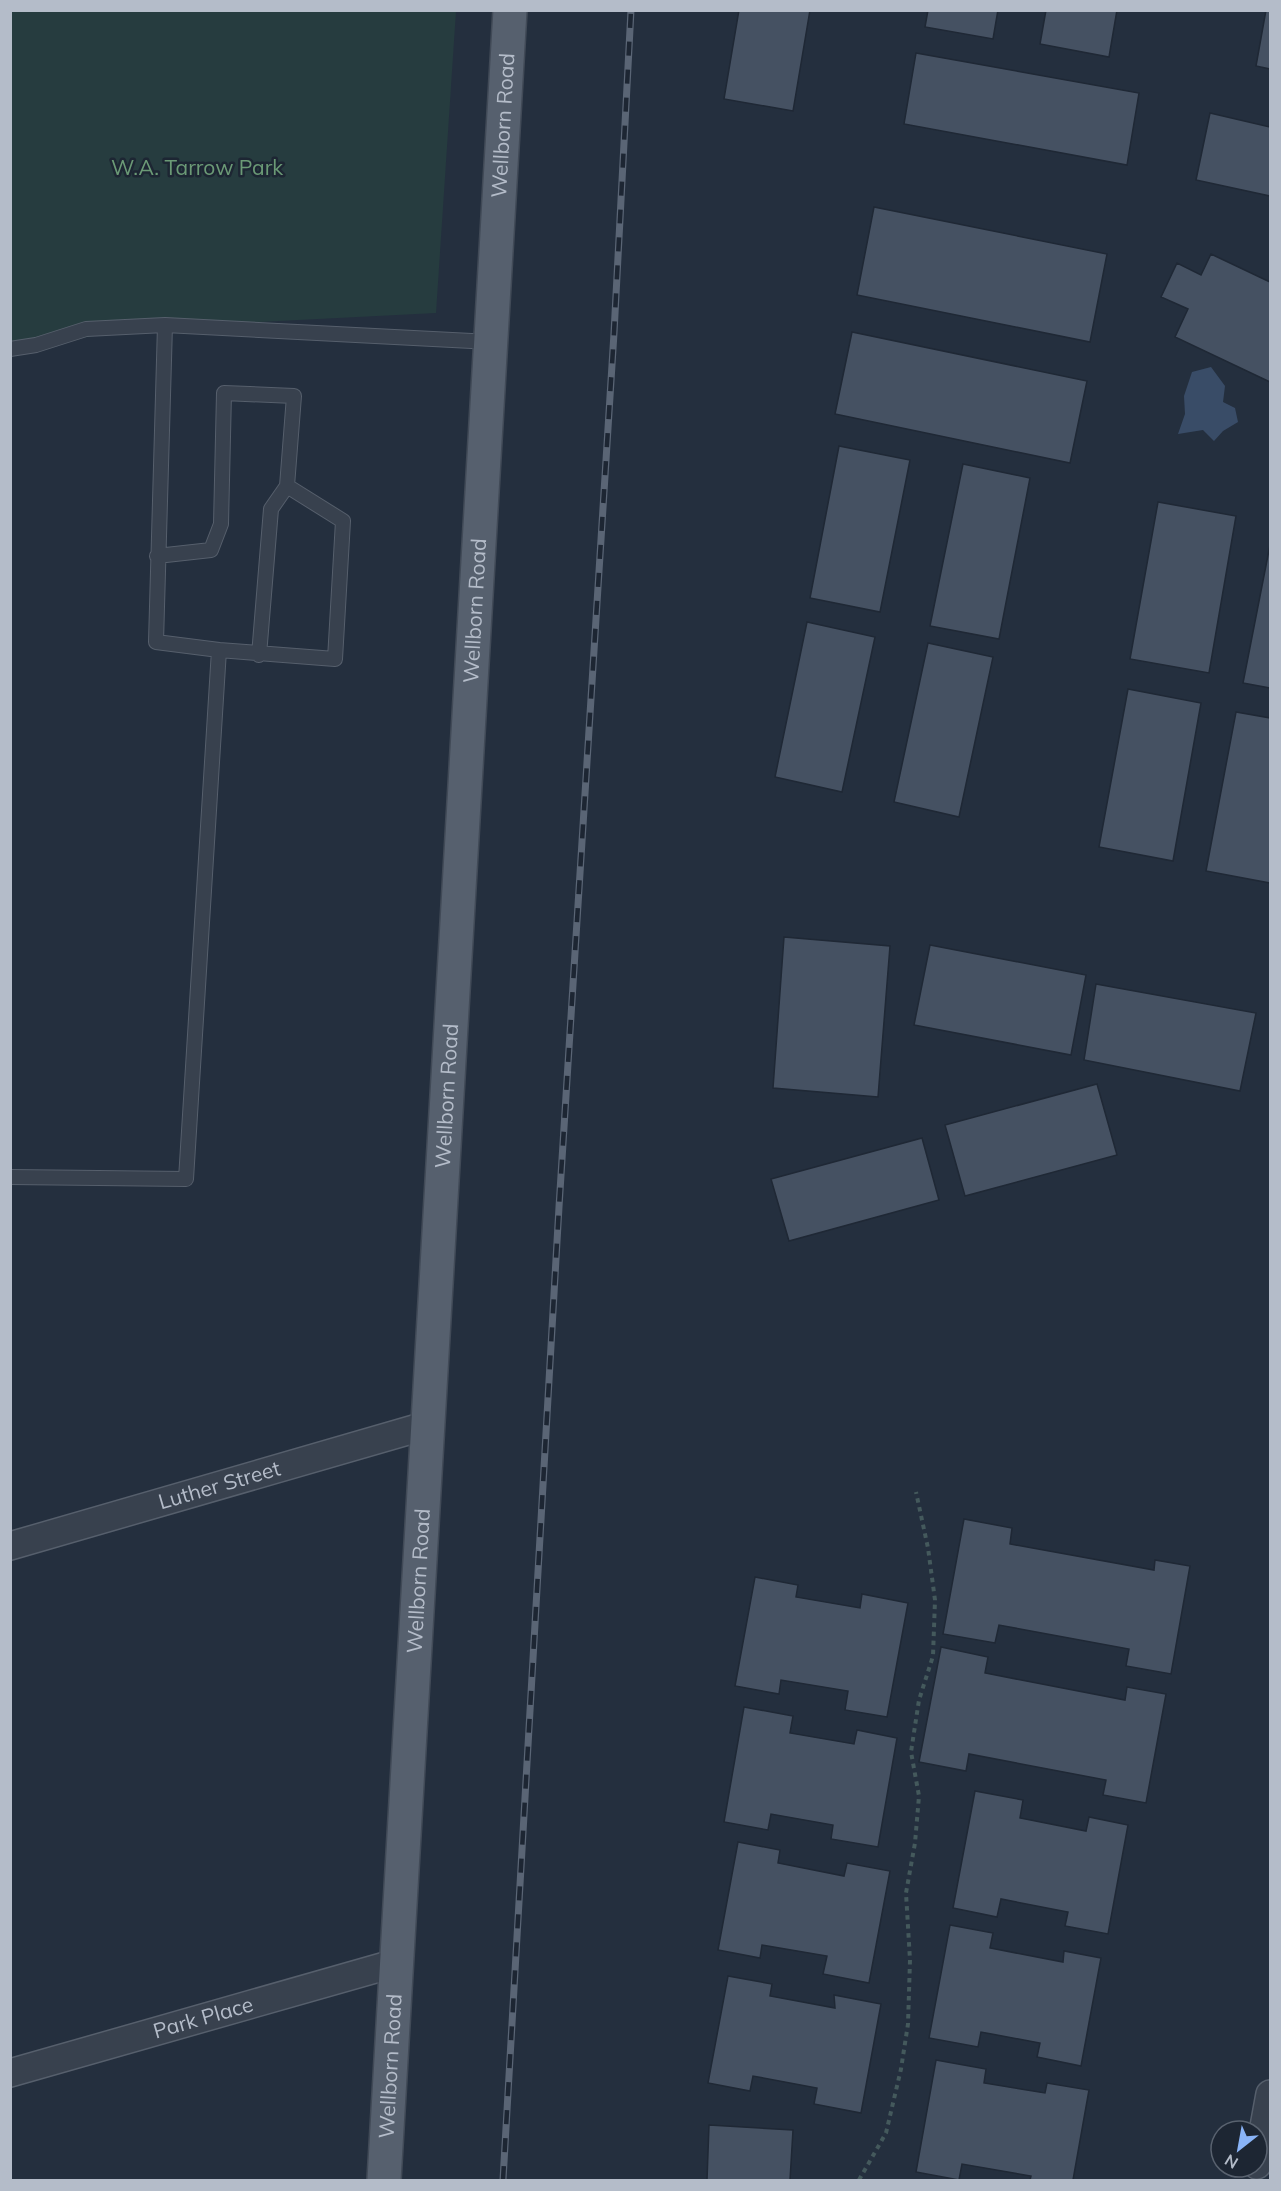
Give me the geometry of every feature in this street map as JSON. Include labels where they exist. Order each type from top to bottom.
[{"type":"main road","name":"Wellborn Road","points":[[384,2181],[510,10]]},
{"type":"street","name":"Luther Street","points":[[10,1546],[428,1425]]},
{"type":"street","name":"Park Place","points":[[10,2073],[396,1963]]},
{"type":"street","points":[[1265,2119],[1270,2094]]},
{"type":"lane","points":[[165,325],[156,642],[259,655],[335,659],[343,521],[287,486]]},
{"type":"lane","points":[[10,349],[36,345],[86,329],[165,325],[491,342]]},
{"type":"lane","points":[[157,555],[211,550],[221,524],[224,393],[294,396],[287,486],[271,509],[259,655]]},
{"type":"lane","points":[[10,1177],[186,1179],[219,650]]},
{"type":"path","points":[[859,2181],[886,2133],[901,2069],[908,2024],[910,1960],[906,1893],[920,1796],[911,1752],[919,1700],[933,1656],[935,1600],[928,1548],[916,1492]]},
{"type":"green space","name":"W.A. Tarrow Park","points":[[11,11],[456,11],[436,313],[165,325],[11,349]]},
{"type":"water","points":[[1211,367],[1225,386],[1223,402],[1235,408],[1238,422],[1223,431],[1214,441],[1203,430],[1178,434],[1185,414],[1184,396],[1192,372]]},
{"type":"building","points":[[739,10],[810,10],[793,111],[724,99]]},
{"type":"building","points":[[928,10],[998,10],[993,39],[925,27]]},
{"type":"building","points":[[1046,10],[1117,10],[1109,57],[1040,44]]},
{"type":"building","points":[[1266,10],[1270,10],[1270,69],[1256,66]]},
{"type":"building","points":[[916,53],[1139,93],[1127,165],[904,124]]},
{"type":"building","points":[[1210,113],[1270,127],[1270,196],[1196,180]]},
{"type":"building","points":[[874,207],[1107,254],[1090,342],[857,295]]},
{"type":"building","points":[[1211,254],[1270,282],[1270,382],[1175,337],[1188,309],[1161,297],[1177,263],[1201,275]]},
{"type":"building","points":[[852,332],[1087,381],[1070,463],[835,414]]},
{"type":"building","points":[[839,446],[910,460],[880,612],[810,598]]},
{"type":"building","points":[[963,464],[1030,478],[999,639],[930,626]]},
{"type":"building","points":[[1158,502],[1236,516],[1209,673],[1130,659]]},
{"type":"building","points":[[1270,545],[1270,688],[1243,683]]},
{"type":"building","points":[[807,622],[875,637],[842,792],[775,777]]},
{"type":"building","points":[[928,643],[993,657],[959,817],[894,802]]},
{"type":"building","points":[[1128,689],[1201,703],[1173,861],[1099,847]]},
{"type":"building","points":[[1236,712],[1270,718],[1270,883],[1206,871]]},
{"type":"building","points":[[784,937],[890,946],[878,1097],[773,1088]]},
{"type":"building","points":[[930,945],[1086,975],[1071,1055],[914,1025]]},
{"type":"building","points":[[1096,984],[1256,1013],[1240,1091],[1084,1060]]},
{"type":"building","points":[[1097,1084],[1117,1155],[965,1196],[945,1125]]},
{"type":"building","points":[[922,1138],[939,1200],[789,1241],[771,1179]]},
{"type":"building","points":[[964,1519],[1012,1528],[1010,1544],[1154,1570],[1155,1560],[1190,1566],[1171,1674],[1126,1666],[1129,1649],[999,1625],[995,1643],[943,1634]]},
{"type":"building","points":[[755,1577],[798,1585],[796,1597],[860,1608],[862,1594],[908,1603],[887,1717],[845,1710],[848,1691],[781,1680],[779,1694],[735,1686]]},
{"type":"building","points":[[941,1647],[988,1657],[985,1673],[1125,1700],[1127,1687],[1166,1694],[1146,1803],[1103,1795],[1106,1780],[969,1754],[966,1771],[919,1762]]},
{"type":"building","points":[[744,1707],[793,1716],[790,1733],[854,1744],[857,1730],[897,1738],[878,1847],[831,1839],[833,1825],[771,1814],[768,1830],[724,1822]]},
{"type":"building","points":[[975,1791],[1023,1800],[1020,1818],[1086,1831],[1089,1817],[1128,1825],[1108,1934],[1065,1926],[1068,1912],[1001,1899],[997,1917],[953,1908]]},
{"type":"building","points":[[738,1842],[780,1850],[778,1863],[844,1876],[847,1863],[890,1871],[869,1983],[823,1974],[827,1956],[762,1945],[760,1958],[718,1950]]},
{"type":"building","points":[[950,1925],[993,1933],[990,1948],[1063,1962],[1064,1951],[1101,1958],[1081,2066],[1037,2057],[1040,2043],[981,2032],[978,2047],[929,2038]]},
{"type":"building","points":[[728,1976],[772,1984],[770,1996],[835,2008],[834,1995],[881,2004],[861,2113],[814,2104],[817,2088],[753,2076],[750,2091],[708,2083]]},
{"type":"building","points":[[936,2060],[986,2069],[984,2083],[1045,2093],[1047,2083],[1089,2090],[1073,2180],[1030,2180],[1031,2176],[962,2164],[959,2180],[916,2172]]},
{"type":"building","points":[[709,2125],[793,2130],[790,2180],[707,2180]]},
{"type":"railway","points":[[503,2180],[559,1207],[614,333],[631,10]]}]
